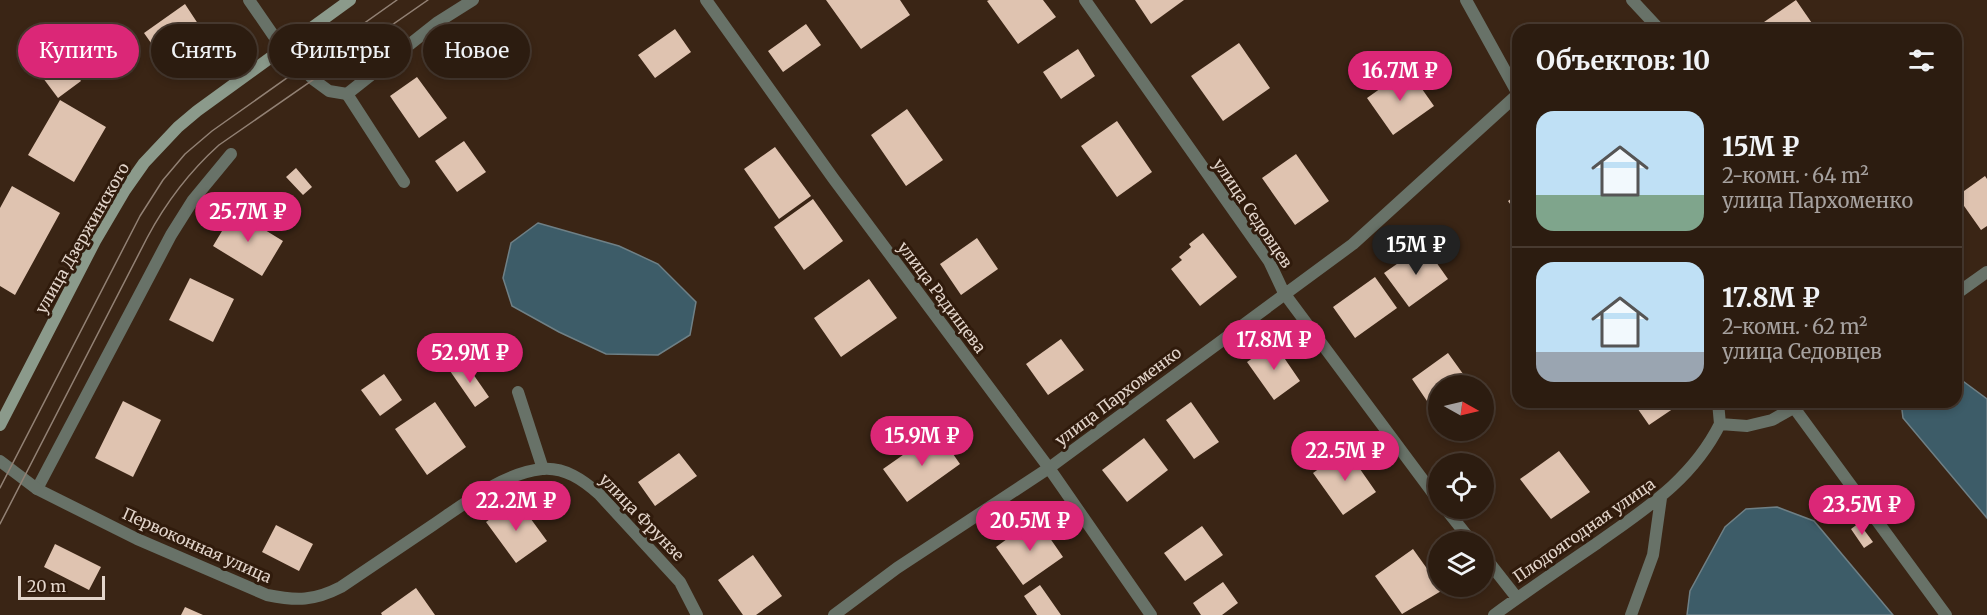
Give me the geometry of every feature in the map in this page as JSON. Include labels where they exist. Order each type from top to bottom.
[{"type":"main road","name":"улица Дзержинского","points":[[316,24],[350,0]]},
{"type":"main road","name":"улица Дзержинского","points":[[0,424],[95,241],[144,163],[178,127],[269,58]]},
{"type":"street","points":[[249,0],[269,29]]},
{"type":"street","points":[[313,78],[329,92],[347,94],[438,22],[472,0]]},
{"type":"street","name":"улица Радищева","points":[[706,0],[840,188],[1048,468],[1151,615]]},
{"type":"street","name":"улица Седовцев","points":[[1084,0],[1269,261],[1284,293],[1428,487]]},
{"type":"street","points":[[1466,0],[1512,83]]},
{"type":"street","points":[[1632,0],[1654,24]]},
{"type":"street","points":[[347,94],[404,183]]},
{"type":"street","name":"улица Пархоменко","points":[[834,615],[897,568],[1048,468],[1353,244],[1512,99]]},
{"type":"street","points":[[37,489],[171,235],[193,200],[231,154]]},
{"type":"street","points":[[1962,290],[1987,272]]},
{"type":"street","points":[[518,392],[543,469]]},
{"type":"street","points":[[1718,408],[1719,424],[1747,426],[1772,420],[1794,408]]},
{"type":"street","points":[[1802,408],[1946,615]]},
{"type":"street","name":"Плодоягодная улица","points":[[1494,615],[1661,498],[1697,462],[1711,443],[1719,424]]},
{"type":"street","name":"Первоконная улица","points":[[0,461],[37,489],[137,539],[267,595],[307,600],[326,595],[341,587],[480,494],[510,478],[543,469]]},
{"type":"street","name":"улица Фрунзе","points":[[543,469],[568,472],[599,494],[680,582],[697,615]]},
{"type":"street","points":[[1631,615],[1653,555],[1661,498]]},
{"type":"street","points":[[1454,519],[1463,531]]},
{"type":"street","points":[[1494,569],[1517,598]]},
{"type":"water","points":[[538,223],[619,246],[658,264],[696,302],[690,335],[658,355],[606,354],[512,306],[503,278],[511,243]]},
{"type":"water","points":[[1962,380],[1987,399],[1987,518],[1903,418],[1902,408],[1962,408]]},
{"type":"water","points":[[1777,507],[1814,521],[1893,615],[1687,615],[1690,591],[1725,527],[1746,509]]},
{"type":"building","points":[[826,0],[900,0],[910,15],[861,49]]},
{"type":"building","points":[[1043,0],[1056,17],[1018,44],[987,1]]},
{"type":"building","points":[[1135,0],[1184,0],[1151,24]]},
{"type":"building","points":[[1796,0],[1813,24],[1765,24],[1764,22]]},
{"type":"building","points":[[185,4],[198,24],[157,24]]},
{"type":"building","points":[[806,24],[821,45],[783,72],[768,51]]},
{"type":"building","points":[[151,28],[151,43],[144,33]]},
{"type":"building","points":[[675,29],[691,52],[655,78],[638,55]]},
{"type":"building","points":[[1239,43],[1270,88],[1223,121],[1191,76]]},
{"type":"building","points":[[1078,49],[1095,76],[1061,99],[1043,72]]},
{"type":"building","points":[[1408,69],[1434,106],[1393,135],[1367,98]]},
{"type":"building","points":[[417,77],[447,118],[419,138],[390,96]]},
{"type":"building","points":[[43,78],[79,78],[81,81],[58,98]]},
{"type":"building","points":[[60,100],[106,127],[74,182],[28,155]]},
{"type":"building","points":[[907,109],[943,160],[906,186],[871,135]]},
{"type":"building","points":[[1117,121],[1152,172],[1117,197],[1081,146]]},
{"type":"building","points":[[464,141],[486,172],[457,192],[435,161]]},
{"type":"building","points":[[775,147],[811,196],[779,219],[744,169]]},
{"type":"building","points":[[1296,154],[1329,201],[1295,225],[1262,178]]},
{"type":"building","points":[[296,168],[312,187],[303,195],[286,177]]},
{"type":"building","points":[[1985,176],[1987,179],[1987,226],[1981,230],[1962,203],[1962,192]]},
{"type":"building","points":[[12,186],[60,213],[15,295],[0,286],[0,208]]},
{"type":"building","points":[[813,199],[843,241],[804,270],[774,227]]},
{"type":"building","points":[[234,211],[283,241],[262,276],[213,246]]},
{"type":"building","points":[[1203,233],[1237,277],[1200,306],[1171,269],[1182,260],[1179,257],[1191,247],[1189,244]]},
{"type":"building","points":[[977,238],[998,269],[961,295],[940,264]]},
{"type":"building","points":[[1424,245],[1448,279],[1409,307],[1384,273]]},
{"type":"building","points":[[1375,277],[1397,308],[1355,338],[1333,307]]},
{"type":"building","points":[[190,278],[234,299],[213,342],[169,320]]},
{"type":"building","points":[[869,279],[897,318],[841,357],[814,318]]},
{"type":"building","points":[[1061,339],[1084,370],[1048,395],[1026,364]]},
{"type":"building","points":[[1274,343],[1300,381],[1274,400],[1247,362]]},
{"type":"building","points":[[1448,353],[1464,375],[1428,375],[1428,403],[1412,379]]},
{"type":"building","points":[[464,361],[489,397],[475,407],[450,371]]},
{"type":"building","points":[[384,374],[402,400],[380,416],[361,390]]},
{"type":"building","points":[[123,401],[161,420],[133,477],[95,458]]},
{"type":"building","points":[[435,402],[466,447],[427,475],[395,429]]},
{"type":"building","points":[[1191,402],[1219,442],[1194,459],[1166,420]]},
{"type":"building","points":[[1637,408],[1674,408],[1649,425]]},
{"type":"building","points":[[937,431],[960,464],[907,502],[883,469]]},
{"type":"building","points":[[1144,438],[1168,470],[1127,502],[1102,470]]},
{"type":"building","points":[[1346,449],[1376,492],[1343,515],[1313,473]]},
{"type":"building","points":[[1559,451],[1590,492],[1551,519],[1520,479]]},
{"type":"building","points":[[679,453],[697,476],[655,506],[638,482]]},
{"type":"building","points":[[517,500],[547,541],[516,563],[486,522]]},
{"type":"building","points":[[1036,518],[1063,557],[1023,585],[996,547]]},
{"type":"building","points":[[1859,523],[1873,542],[1864,548],[1851,529]]},
{"type":"building","points":[[276,525],[313,544],[299,571],[262,552]]},
{"type":"building","points":[[1202,526],[1223,555],[1185,581],[1164,553]]},
{"type":"building","points":[[55,544],[101,567],[89,590],[44,567]]},
{"type":"building","points":[[1413,549],[1428,570],[1428,597],[1431,597],[1402,614],[1375,576]]},
{"type":"building","points":[[753,555],[782,596],[756,615],[743,615],[718,580]]},
{"type":"building","points":[[1223,582],[1238,603],[1222,615],[1201,615],[1193,603]]},
{"type":"building","points":[[1040,585],[1061,615],[1037,615],[1024,596]]},
{"type":"building","points":[[416,588],[435,615],[382,615],[381,613]]},
{"type":"building","points":[[185,607],[203,615],[181,615]]},
{"type":"tram line","points":[[0,488],[140,216],[163,180],[185,154],[212,131],[397,0]]},
{"type":"tram line","points":[[0,524],[147,238],[170,200],[188,177],[219,145],[428,0]]}]
